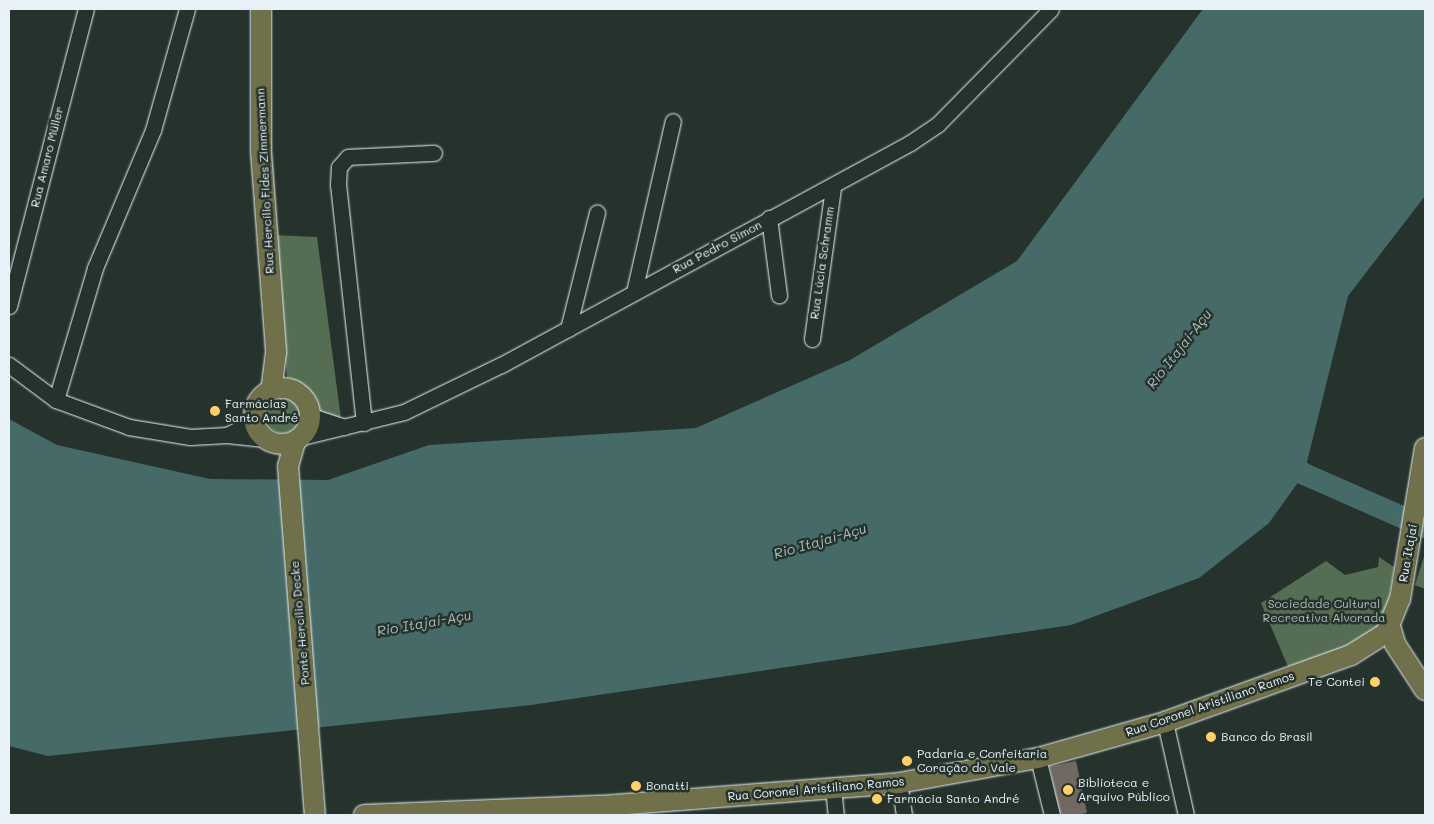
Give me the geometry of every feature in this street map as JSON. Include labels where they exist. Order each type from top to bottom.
[{"type":"main road","name":"Rua Hercílio Fides Zimmermann","points":[[261,9],[262,151],[280,390]]},
{"type":"main road","points":[[280,390],[307,402],[311,416],[298,439],[288,469],[254,421],[257,403],[280,390]]},
{"type":"main road","points":[[269,441],[298,439]]},
{"type":"main road","name":"Rua Itajaí","points":[[1384,632],[1405,568],[1423,466]]},
{"type":"main road","name":"Ponte Hercílio Decke","points":[[288,469],[315,815]]},
{"type":"main road","points":[[1384,632],[1400,652],[1425,690]]},
{"type":"main road","name":"Rua Coronel Aristiliano Ramos","points":[[364,815],[621,810],[899,783],[1038,758],[1165,722],[1351,654],[1384,632]]},
{"type":"street","name":"Rua Amaro Müller","points":[[9,306],[86,9]]},
{"type":"street","points":[[56,400],[95,268],[152,130],[188,9]]},
{"type":"street","name":"Rua Pedro Simon","points":[[298,439],[404,412],[568,329],[769,218],[833,187],[925,134],[1044,12]]},
{"type":"street","points":[[634,292],[673,121]]},
{"type":"street","points":[[364,423],[338,185],[339,167],[348,157],[434,153]]},
{"type":"street","name":"Rua Lúcia Schramm","points":[[812,339],[833,187]]},
{"type":"street","points":[[568,329],[597,213]]},
{"type":"street","points":[[769,218],[778,295]]},
{"type":"street","points":[[9,365],[56,400],[103,419],[148,431],[190,437],[227,435],[269,441]]},
{"type":"street","name":"Rua Pedro Simon","points":[[311,416],[346,427]]},
{"type":"street","points":[[227,435],[254,421]]},
{"type":"street","points":[[1165,722],[1186,815]]},
{"type":"street","points":[[1038,758],[1052,815]]},
{"type":"street","points":[[899,783],[904,815]]},
{"type":"street","points":[[833,788],[836,815]]},
{"type":"green space","points":[[272,235],[317,237],[341,419],[317,418],[303,387],[287,377]]},
{"type":"green space","points":[[283,399],[290,400],[295,404],[299,409],[299,423],[295,428],[290,432],[283,433],[276,432],[271,428],[267,423],[266,416],[267,409],[271,404],[276,400]]},
{"type":"green space","points":[[1425,553],[1425,589],[1415,585]]},
{"type":"green space","name":"Sociedade Cultural Recreativa Alvorada","points":[[1379,557],[1394,567],[1389,600],[1377,631],[1345,648],[1289,669],[1261,603],[1326,561],[1345,575],[1378,567]]},
{"type":"water","name":"Rio Itajaí-Açu","points":[[1203,9],[1425,9],[1425,196],[1348,296],[1304,474],[1269,523],[1199,578],[1071,625],[531,705],[48,756],[9,746],[9,419],[57,445],[210,479],[328,480],[429,445],[696,428],[850,360],[1017,261]]},
{"type":"building","name":"Biblioteca e Arquivo Público","points":[[1076,761],[1087,813],[1060,815],[1050,767]]},
{"type":"waterway","points":[[1281,457],[1304,474],[1425,527]]},
{"type":"place","name":"Farmácias Santo André","points":[[215,411]]},
{"type":"place","name":"Te Contei","points":[[1375,682]]},
{"type":"place","name":"Banco do Brasil","points":[[1211,737]]},
{"type":"place","name":"Padaria e Confeitaria Coração do Vale","points":[[907,761]]},
{"type":"place","name":"Bonatti","points":[[636,786]]},
{"type":"place","name":"Biblioteca e Arquivo Público","points":[[1068,790]]},
{"type":"place","name":"Farmácia Santo André","points":[[877,799]]}]
